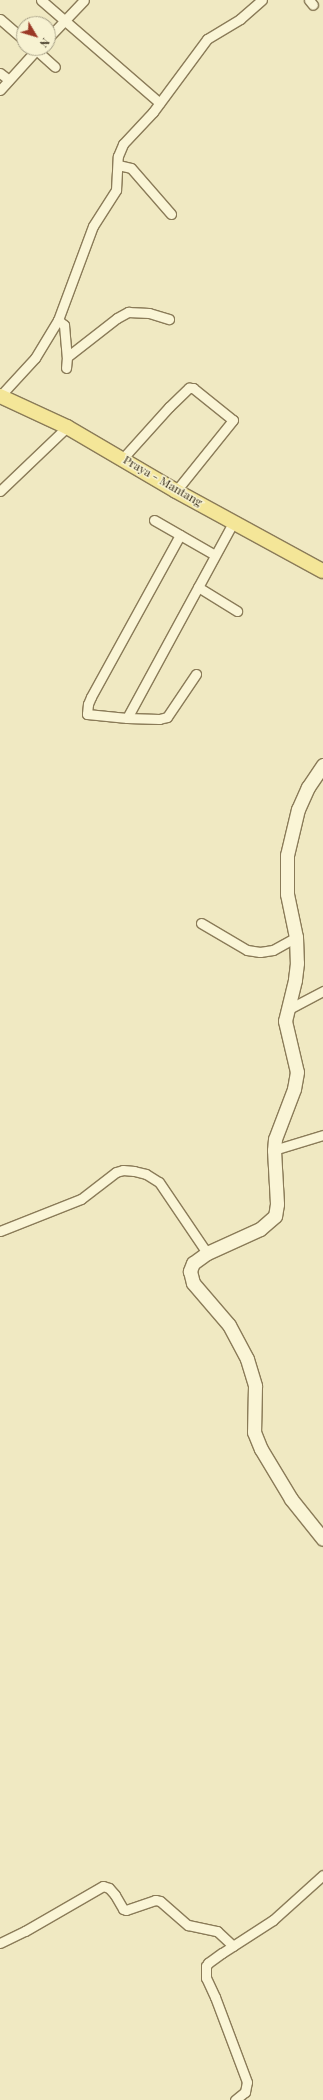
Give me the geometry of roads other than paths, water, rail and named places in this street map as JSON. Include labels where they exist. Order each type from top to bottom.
[{"type":"main road","name":"Praya - Mantang","points":[[0,396],[67,427],[176,490],[323,571]]},
{"type":"street","points":[[41,0],[160,103]]},
{"type":"street","points":[[56,30],[84,0]]},
{"type":"street","points":[[0,396],[34,358],[58,320],[97,217],[116,190],[120,150],[123,144],[160,103],[206,39],[240,19],[262,0]]},
{"type":"street","points":[[0,19],[16,33]]},
{"type":"street","points":[[0,90],[30,56]]},
{"type":"street","points":[[43,56],[55,67]]},
{"type":"street","points":[[0,73],[9,80]]},
{"type":"street","points":[[118,164],[131,168],[171,214]]},
{"type":"street","points":[[67,356],[128,312],[149,313],[170,319]]},
{"type":"street","points":[[58,320],[64,325],[67,356],[66,368]]},
{"type":"street","points":[[123,458],[169,407],[189,388],[193,388],[233,420],[176,490]]},
{"type":"street","points":[[0,491],[67,427]]},
{"type":"street","points":[[154,520],[215,555]]},
{"type":"street","points":[[127,718],[234,521]]},
{"type":"street","points":[[180,535],[88,704],[87,714],[127,718],[167,718],[196,674]]},
{"type":"street","points":[[198,587],[237,611]]},
{"type":"street","points":[[323,765],[308,787],[298,809],[287,855],[287,894],[296,938],[296,973],[287,1010],[286,1028],[296,1059],[297,1079],[289,1103],[278,1128],[274,1150],[277,1204],[275,1216],[260,1229],[207,1253],[193,1263],[190,1271],[190,1277],[193,1283],[229,1325],[247,1359],[255,1386],[254,1432],[261,1449],[291,1499],[323,1539]]},
{"type":"street","points":[[201,923],[247,950],[260,952],[273,950],[296,938]]},
{"type":"street","points":[[287,1010],[323,991]]},
{"type":"street","points":[[274,1150],[323,1135]]},
{"type":"street","points":[[0,1231],[81,1199],[116,1172],[124,1170],[134,1171],[146,1174],[159,1182],[207,1253]]},
{"type":"street","points":[[235,2100],[245,2092],[247,2082],[205,1971],[208,1963],[273,1920],[323,1876]]},
{"type":"street","points":[[0,1943],[25,1931],[103,1886],[109,1888],[115,1894],[123,1909],[126,1910],[155,1900],[160,1901],[188,1925],[217,1931],[233,1946]]}]
